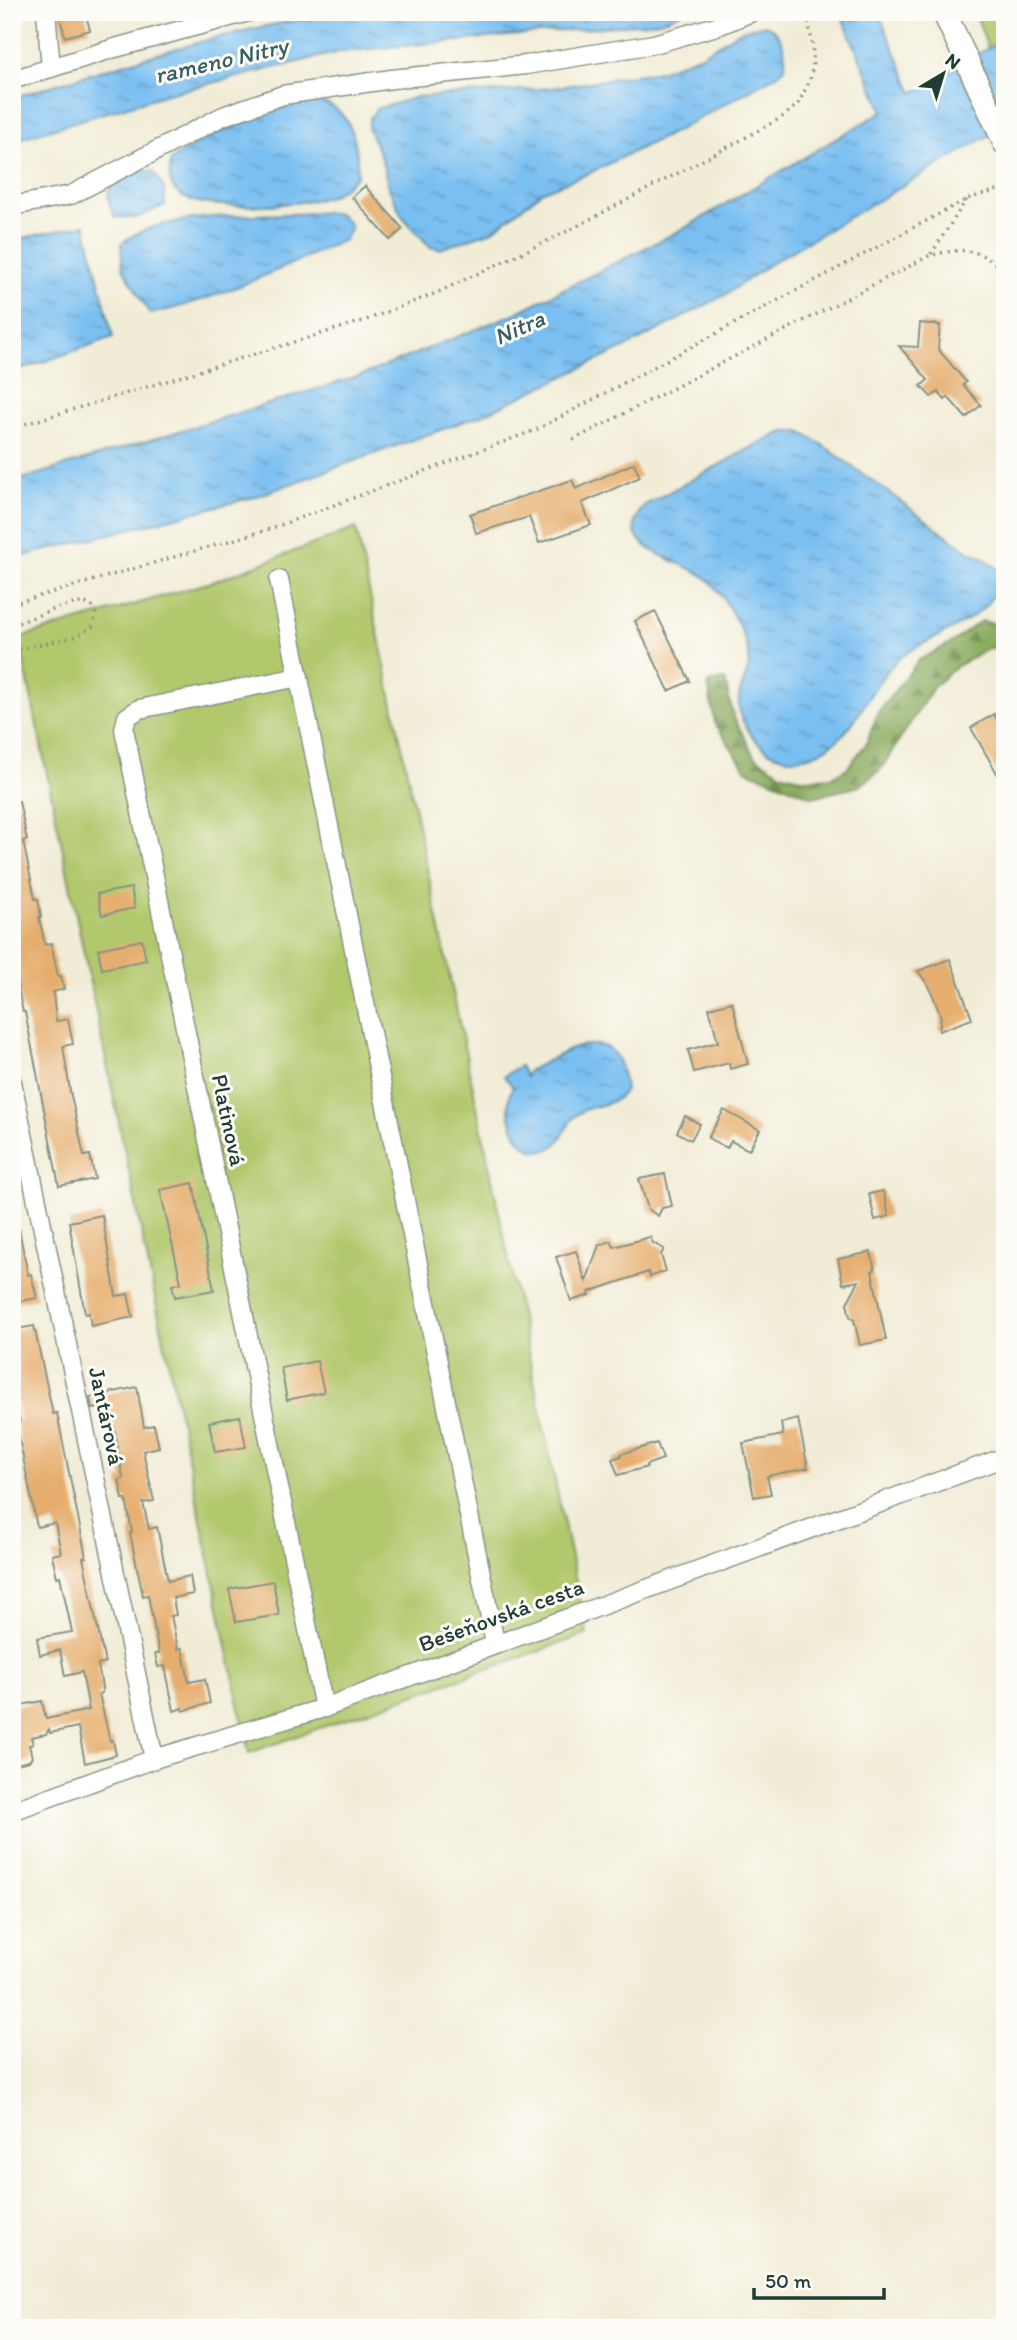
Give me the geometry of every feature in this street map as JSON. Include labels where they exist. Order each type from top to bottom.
[{"type":"main road","points":[[945,13],[1005,143]]},
{"type":"street","points":[[46,12],[51,68]]},
{"type":"street","points":[[12,80],[248,12]]},
{"type":"street","points":[[12,206],[71,195],[223,116],[283,95],[392,79],[526,65],[654,44],[720,25],[752,12]]},
{"type":"street","points":[[279,580],[495,1643]]},
{"type":"street","name":"Platinová","points":[[299,677],[139,709],[127,717],[124,729],[324,1707]]},
{"type":"street","name":"Jantárová","points":[[12,1082],[153,1759]]},
{"type":"street","name":"Bešeňovská cesta","points":[[12,1811],[153,1759],[324,1707],[1005,1457]]},
{"type":"path","points":[[12,428],[363,321],[435,294],[564,233],[743,139],[784,116],[798,104],[810,80],[813,63],[807,12]]},
{"type":"path","points":[[12,604],[267,530],[538,429],[967,198],[1005,188]]},
{"type":"path","points":[[929,256],[967,198]]},
{"type":"path","points":[[573,440],[929,256],[956,249],[979,253],[1005,273]]},
{"type":"path","points":[[12,625],[73,604],[84,603],[94,608],[96,614],[93,626],[77,636],[12,651]]},
{"type":"green space","points":[[975,12],[1005,12],[1005,38],[988,48]]},
{"type":"green space","points":[[356,528],[587,1634],[249,1753],[19,638],[215,581]]},
{"type":"green space","points":[[981,621],[997,624],[1005,621],[1005,648],[989,648],[957,666],[934,686],[881,769],[860,786],[813,797],[746,770],[715,723],[708,683],[725,680],[733,716],[754,756],[783,774],[806,779],[832,777],[847,768],[866,744],[878,712],[919,660],[951,643]]},
{"type":"water","name":"rameno Nitry","points":[[355,12],[682,12],[667,19],[640,24],[339,52],[167,94],[12,141],[12,98],[226,35],[269,25]]},
{"type":"water","name":"Nitra","points":[[840,12],[878,12],[913,93],[1005,38],[1005,126],[773,262],[725,295],[624,348],[482,415],[254,497],[12,559],[12,482],[360,376],[514,314],[683,229],[883,111]]},
{"type":"water","points":[[764,25],[775,31],[784,48],[785,68],[777,75],[676,131],[587,174],[543,191],[492,231],[440,249],[430,247],[402,216],[368,128],[376,109],[417,97],[552,88],[660,71],[701,55],[742,30]]},
{"type":"water","points":[[317,101],[329,105],[346,119],[357,151],[357,175],[336,193],[295,203],[251,206],[190,200],[172,187],[169,174],[171,160],[189,148],[266,112]]},
{"type":"water","points":[[154,172],[164,188],[165,205],[136,218],[115,217],[108,197],[113,183],[126,175]]},
{"type":"water","points":[[326,212],[338,214],[350,224],[350,230],[344,240],[249,282],[175,308],[150,314],[123,268],[121,244],[139,233],[162,225],[218,217]]},
{"type":"water","points":[[85,225],[113,337],[12,373],[12,240]]},
{"type":"water","points":[[792,431],[801,432],[823,445],[970,552],[1000,570],[997,586],[980,611],[967,621],[910,651],[895,663],[842,736],[809,756],[797,758],[780,756],[769,751],[753,738],[745,726],[739,697],[749,667],[748,653],[740,629],[720,594],[706,578],[642,543],[635,532],[636,520],[645,505],[758,444]]},
{"type":"water","points":[[585,1045],[603,1046],[612,1051],[621,1067],[625,1090],[614,1101],[580,1112],[553,1147],[541,1151],[532,1150],[524,1144],[513,1126],[509,1104],[513,1087],[504,1076],[520,1066],[526,1077],[528,1071]]},
{"type":"building","points":[[85,12],[90,30],[65,37],[59,14]]},
{"type":"building","points":[[365,186],[403,229],[390,240],[352,197]]},
{"type":"building","points":[[920,323],[940,325],[938,349],[966,382],[963,385],[981,405],[966,418],[948,397],[945,400],[938,392],[931,397],[921,386],[928,380],[899,346],[918,347]]},
{"type":"building","points":[[634,463],[640,477],[582,503],[591,525],[539,543],[529,517],[476,533],[470,514],[572,480],[576,489]]},
{"type":"building","points":[[655,611],[690,681],[669,691],[635,621]]},
{"type":"building","points":[[994,714],[1005,733],[1005,787],[971,728]]},
{"type":"building","points":[[12,801],[19,801],[27,840],[23,841],[35,899],[38,899],[45,945],[51,943],[58,976],[61,976],[64,989],[53,992],[56,1021],[68,1019],[73,1044],[63,1046],[70,1091],[84,1156],[90,1155],[95,1179],[59,1186],[25,1012],[12,960]]},
{"type":"building","points":[[131,888],[135,908],[102,915],[97,894]]},
{"type":"building","points":[[142,940],[146,960],[102,969],[98,949]]},
{"type":"building","points":[[950,959],[972,1019],[939,1031],[941,1017],[930,988],[918,971]]},
{"type":"building","points":[[732,1002],[748,1064],[730,1069],[729,1063],[694,1072],[688,1050],[718,1042],[709,1008]]},
{"type":"building","points":[[724,1110],[760,1130],[749,1150],[731,1141],[727,1148],[708,1138]]},
{"type":"building","points":[[685,1116],[700,1124],[691,1140],[677,1132]]},
{"type":"building","points":[[665,1174],[672,1206],[662,1208],[658,1216],[648,1209],[639,1179]]},
{"type":"building","points":[[193,1183],[214,1290],[175,1297],[172,1285],[181,1283],[160,1190]]},
{"type":"building","points":[[883,1191],[889,1216],[875,1220],[869,1194]]},
{"type":"building","points":[[102,1215],[116,1296],[128,1294],[133,1317],[91,1326],[89,1313],[85,1314],[69,1222]]},
{"type":"building","points":[[19,1229],[28,1275],[31,1274],[37,1298],[12,1303],[12,1230]]},
{"type":"building","points":[[650,1237],[653,1243],[664,1249],[661,1255],[666,1271],[650,1277],[648,1272],[571,1301],[556,1257],[576,1251],[586,1282],[599,1245],[611,1241],[614,1247]]},
{"type":"building","points":[[871,1252],[875,1270],[872,1271],[886,1340],[860,1345],[847,1303],[859,1281],[843,1284],[838,1259]]},
{"type":"building","points":[[34,1326],[53,1414],[57,1413],[86,1557],[83,1558],[105,1663],[98,1665],[102,1687],[102,1693],[99,1694],[116,1755],[85,1763],[78,1727],[50,1733],[49,1729],[46,1734],[31,1737],[33,1744],[29,1745],[32,1757],[29,1761],[12,1765],[12,1707],[42,1701],[46,1719],[89,1710],[82,1672],[65,1676],[60,1650],[40,1655],[37,1638],[72,1632],[60,1576],[57,1577],[52,1555],[61,1553],[55,1523],[37,1527],[16,1422],[20,1421],[12,1383],[12,1330]]},
{"type":"building","points":[[317,1361],[324,1392],[287,1400],[281,1368]]},
{"type":"building","points":[[137,1387],[144,1427],[154,1425],[159,1447],[143,1451],[154,1501],[143,1503],[149,1529],[157,1527],[168,1581],[190,1576],[193,1594],[173,1598],[176,1615],[171,1616],[178,1649],[182,1648],[189,1682],[205,1679],[210,1703],[183,1711],[183,1708],[174,1711],[165,1666],[158,1667],[155,1654],[159,1653],[148,1595],[143,1596],[126,1499],[123,1499],[119,1480],[123,1479],[111,1406],[92,1409],[90,1397]]},
{"type":"building","points":[[240,1416],[246,1447],[215,1452],[209,1422]]},
{"type":"building","points":[[798,1419],[808,1468],[767,1476],[771,1494],[754,1497],[743,1443],[783,1435],[781,1423]]},
{"type":"building","points":[[657,1443],[663,1459],[646,1465],[647,1467],[618,1475],[612,1459]]},
{"type":"building","points":[[273,1581],[279,1615],[236,1622],[229,1589]]}]
